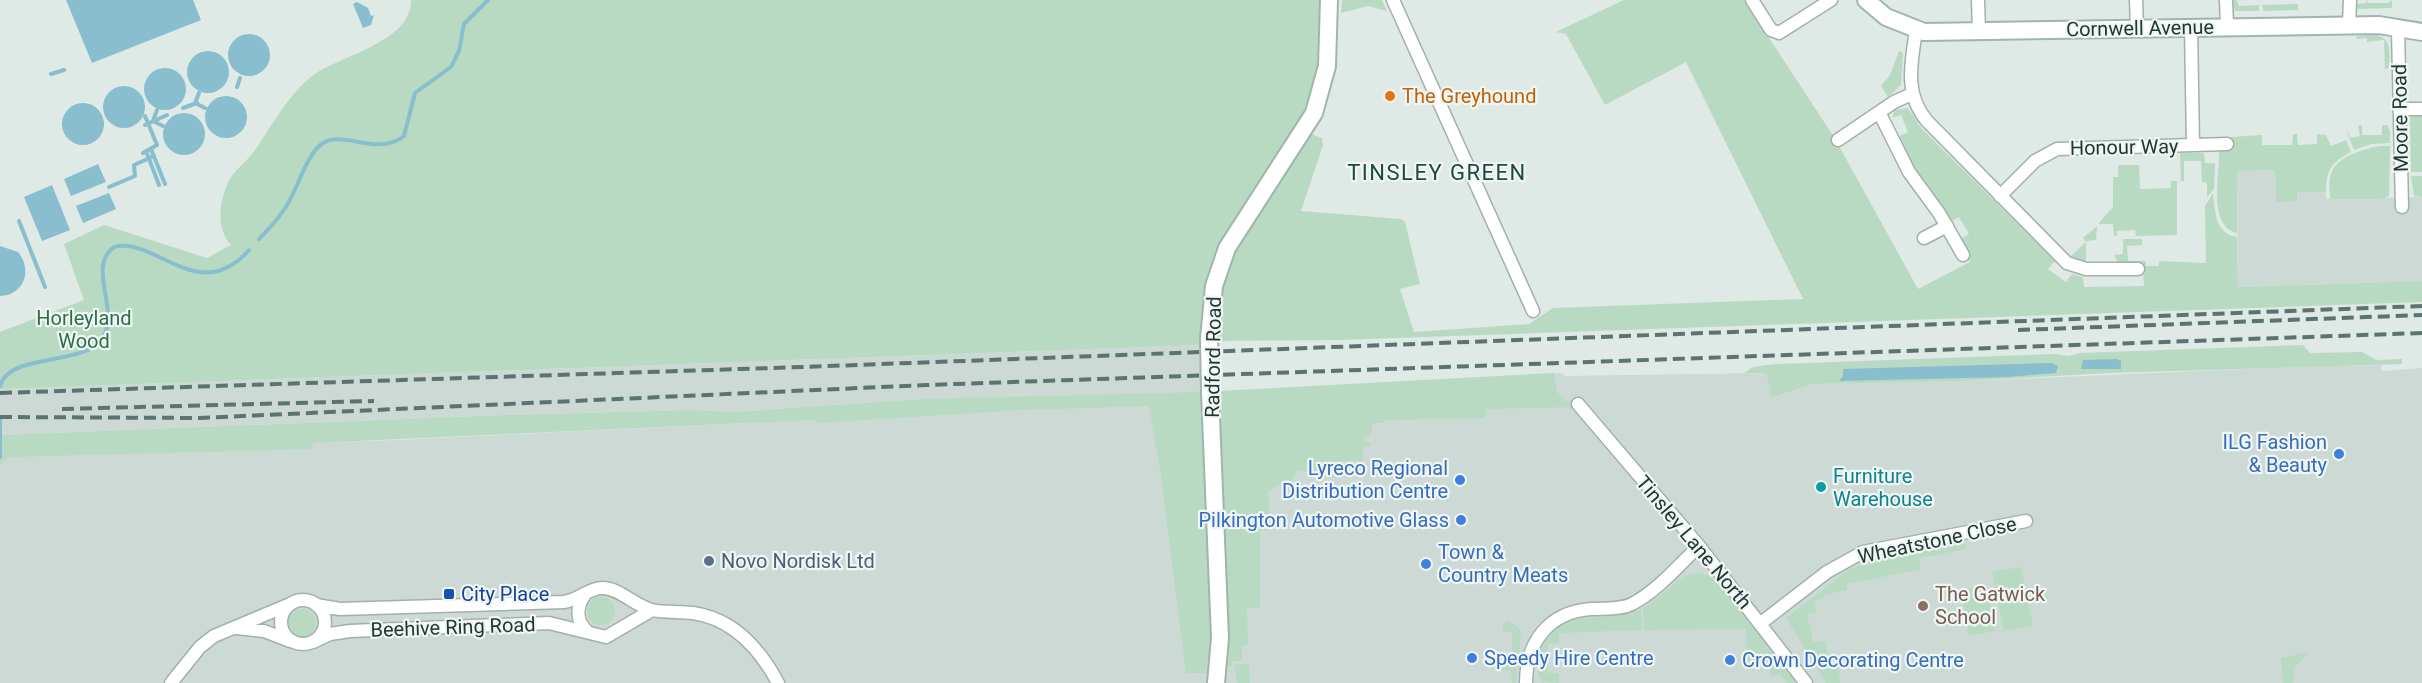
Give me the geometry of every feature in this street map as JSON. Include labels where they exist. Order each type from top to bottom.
[{"type":"street","name":"Radford Road","points":[[1219,679],[1220,631],[1209,339],[1214,286],[1227,248],[1314,113],[1327,66],[1329,0]]},
{"type":"street","points":[[1393,0],[1533,311]]},
{"type":"street","points":[[1752,0],[1771,30],[1779,33],[1831,0]]},
{"type":"street","name":"Cornwell Avenue","points":[[1866,0],[1886,17],[1916,31],[2385,25],[2422,32]]},
{"type":"street","points":[[1978,0],[1979,31]]},
{"type":"street","points":[[2136,0],[2137,28]]},
{"type":"street","points":[[2226,0],[2227,26]]},
{"type":"street","points":[[2349,25],[2350,0]]},
{"type":"street","name":"Honour Way","points":[[2191,27],[2193,146]]},
{"type":"street","name":"Moore Road","points":[[2398,29],[2402,207]]},
{"type":"street","points":[[1916,31],[1910,67],[1912,94],[1922,115],[2073,267],[2138,269]]},
{"type":"street","points":[[1838,140],[1902,97],[1912,94]]},
{"type":"street","points":[[2399,110],[2422,109]]},
{"type":"street","points":[[1879,112],[1909,172],[1947,226],[1963,255]]},
{"type":"street","name":"Honour Way","points":[[2000,196],[2035,161],[2057,149],[2227,144]]},
{"type":"street","points":[[1924,238],[1947,226]]},
{"type":"street","name":"Tinsley Lane North","points":[[1578,404],[1699,546],[1806,683]]},
{"type":"street","name":"Wheatstone Close","points":[[1761,623],[1827,572],[1863,552],[2026,521]]},
{"type":"street","points":[[1526,683],[1532,647],[1552,621],[1580,610],[1622,607],[1632,604],[1651,591],[1699,546]]},
{"type":"street","name":"Beehive Ring Road","points":[[316,605],[340,609],[564,602],[584,596],[595,589],[612,589],[622,597],[652,610],[693,612],[720,620],[755,647],[778,683]]},
{"type":"street","points":[[584,596],[579,606],[579,618],[584,629],[594,635],[610,636],[652,610]]},
{"type":"street","points":[[622,597],[627,611],[623,627]]},
{"type":"street","points":[[171,683],[200,647],[230,629],[288,605],[303,600],[316,605],[323,613],[325,625],[319,638],[303,645],[256,629],[230,629]]},
{"type":"street","points":[[288,605],[281,616],[281,627],[286,638],[293,643]]},
{"type":"street","name":"Beehive Ring Road","points":[[313,642],[330,634],[350,631],[549,623],[565,625],[594,635]]},
{"type":"shaded area","points":[[2275,170],[2276,201],[2300,192],[2326,192],[2326,199],[2422,197],[2422,281],[2238,287],[2237,171]]},
{"type":"shaded area","points":[[1202,345],[1204,392],[1563,373],[1564,376],[1766,373],[1773,398],[1812,384],[1969,381],[2296,367],[2381,365],[2382,371],[2422,368],[2422,683],[0,683],[0,461],[11,452],[397,440],[810,420],[1109,396],[921,399],[735,412],[691,410],[504,415],[0,435],[0,389]]},
{"type":"green space","name":"Horleyland Wood","points":[[411,0],[1320,0],[1319,66],[1311,94],[1295,128],[1322,138],[1323,145],[1301,211],[1401,219],[1405,222],[1420,284],[1400,289],[1414,332],[1529,324],[1553,308],[1803,299],[1686,62],[1605,105],[1566,34],[1556,32],[1624,0],[1744,0],[1834,137],[1918,289],[1970,262],[1960,240],[1969,234],[1959,217],[1950,222],[1916,174],[1900,136],[1908,132],[1901,115],[1892,118],[1895,110],[1908,108],[1922,129],[2055,261],[2048,269],[2066,282],[2072,274],[2083,277],[2084,287],[2144,286],[2143,264],[2119,264],[2114,255],[2123,254],[2123,239],[2142,239],[2142,245],[2127,246],[2128,261],[2146,261],[2146,266],[2159,266],[2159,261],[2206,263],[2205,206],[2213,193],[2220,227],[2230,235],[2237,237],[2238,287],[2422,281],[2422,302],[1340,340],[1226,341],[1202,345],[0,389],[0,332],[84,300],[64,244],[104,225],[207,258],[231,245],[223,231],[220,216],[224,193],[232,176],[253,153],[286,103],[302,85],[323,69],[387,38],[408,15]]},
{"type":"green space","points":[[1342,0],[1382,0],[1387,11],[1368,6],[1341,13]]},
{"type":"green space","points":[[2232,0],[2237,0],[2239,6],[2259,5],[2259,11],[2235,11]]},
{"type":"green space","points":[[2367,0],[2368,3],[2389,3],[2392,0],[2392,8],[2354,9],[2355,4],[2366,3]]},
{"type":"green space","points":[[2298,4],[2298,10],[2263,11],[2262,5]]},
{"type":"green space","points":[[2377,35],[2386,40],[2389,48],[2389,68],[2385,69],[2385,78],[2384,40],[2367,42],[2367,38],[2356,39],[2357,36]]},
{"type":"green space","points":[[1899,51],[1903,53],[1901,85],[1888,97],[1881,86],[1890,75]]},
{"type":"green space","points":[[2422,114],[2422,172],[2411,172],[2410,115]]},
{"type":"green space","points":[[2362,125],[2362,135],[2382,135],[2382,125],[2387,125],[2390,131],[2390,143],[2371,144],[2354,150],[2346,129],[2351,138],[2360,136],[2358,126]]},
{"type":"green space","points":[[2293,134],[2297,134],[2298,145],[2317,144],[2317,134],[2326,135],[2331,146],[2346,140],[2351,152],[2331,167],[2327,177],[2326,192],[2297,192],[2297,201],[2276,202],[2275,170],[2237,171],[2237,233],[2228,228],[2218,210],[2219,151],[2231,151],[2231,137],[2262,135],[2262,145],[2292,145]]},
{"type":"green space","points":[[2381,146],[2390,146],[2389,196],[2383,199],[2330,199],[2330,178],[2332,171],[2340,161]]},
{"type":"green space","points":[[2180,153],[2204,153],[2205,163],[2215,163],[2214,189],[2207,197],[2207,183],[2202,182],[2201,161],[2184,161],[2184,181],[2181,181]]},
{"type":"green space","points":[[2118,165],[2139,165],[2140,189],[2171,188],[2171,181],[2177,181],[2177,235],[2136,236],[2135,230],[2117,231],[2117,236],[2114,236],[2113,224],[2098,224],[2113,207],[2113,177],[2118,177]]},
{"type":"green space","points":[[2411,176],[2422,176],[2422,197],[2414,196]]},
{"type":"green space","points":[[2097,226],[2096,240],[2086,242],[2083,238]]},
{"type":"green space","points":[[2086,242],[2086,262],[2071,256]]},
{"type":"green space","points":[[2303,345],[2310,353],[2362,352],[2377,360],[2402,359],[2402,364],[2111,373],[1965,381],[1812,384],[1772,398],[1766,373],[1744,373],[1753,367],[1775,364],[2055,354],[2069,356],[2080,353]]},
{"type":"green space","points":[[1554,373],[1557,392],[1573,407],[1486,409],[1485,418],[1384,420],[1384,423],[1373,423],[1370,436],[1364,436],[1365,442],[1370,443],[1371,447],[1363,447],[1363,461],[1317,462],[1317,471],[1297,471],[1293,475],[1293,480],[1284,481],[1268,492],[1271,530],[1260,531],[1260,607],[1247,608],[1248,645],[1242,646],[1242,661],[1232,661],[1232,666],[1227,667],[1220,391]]},
{"type":"green space","points":[[1204,392],[1212,632],[1206,673],[1186,673],[1161,476],[1149,406],[1020,410],[816,423],[815,420],[313,443],[312,449],[9,457],[0,465],[0,435],[504,415],[691,410],[735,412],[921,399]]},
{"type":"green space","points":[[1963,542],[1966,549],[1919,558],[1921,569],[1847,584],[1847,590],[1824,595],[1824,599],[1814,601],[1817,612],[1807,614],[1813,642],[1825,641],[1830,666],[1838,665],[1840,683],[1826,683],[1786,618],[1850,569],[1878,560]]},
{"type":"green space","points":[[2021,567],[2033,626],[2004,631],[1992,572]]},
{"type":"green space","points":[[1701,572],[1708,576],[1710,574],[1797,683],[1787,683],[1781,675],[1771,676],[1770,661],[1747,661],[1746,629],[1644,630],[1643,609],[1684,576]]},
{"type":"green space","points":[[1987,585],[1995,631],[1969,636],[1960,590]]},
{"type":"green space","points":[[601,597],[611,601],[615,611],[611,621],[601,625],[591,621],[587,611],[591,601]]},
{"type":"green space","points":[[302,609],[312,613],[316,623],[312,633],[302,637],[292,633],[288,623],[292,613]]},
{"type":"green space","points":[[1641,610],[1642,630],[1559,633],[1559,643],[1548,644],[1548,673],[1559,673],[1559,683],[1542,682],[1538,670],[1541,650],[1549,636],[1559,627],[1585,618],[1628,614]]},
{"type":"green space","points":[[1507,621],[1518,627],[1521,633],[1516,683],[1512,683],[1511,670],[1502,670],[1502,663],[1512,663],[1512,632],[1503,632],[1503,624]]},
{"type":"green space","points":[[2309,652],[2295,667],[2293,683],[2283,683],[2281,658]]},
{"type":"green space","points":[[1234,664],[1249,664],[1250,683],[1237,683]]},
{"type":"water","points":[[66,0],[193,0],[201,20],[92,63]]},
{"type":"water","points":[[357,2],[368,8],[371,16],[374,15],[371,25],[363,28],[353,4]]},
{"type":"water","points":[[249,34],[264,40],[270,55],[264,70],[249,76],[234,70],[228,55],[234,40]]},
{"type":"water","points":[[208,51],[223,57],[229,72],[223,87],[208,93],[193,87],[187,72],[193,57]]},
{"type":"water","points":[[165,68],[180,74],[186,89],[180,104],[165,110],[150,104],[144,89],[150,74]]},
{"type":"water","points":[[124,86],[139,92],[145,107],[139,122],[124,128],[109,122],[103,107],[109,92]]},
{"type":"water","points":[[226,96],[241,102],[247,117],[241,132],[226,138],[211,132],[205,117],[211,102]]},
{"type":"water","points":[[83,103],[98,109],[104,124],[98,139],[83,145],[68,139],[62,124],[68,109]]},
{"type":"water","points":[[184,113],[199,119],[205,134],[199,149],[184,155],[169,149],[163,134],[169,119]]},
{"type":"water","points":[[98,164],[106,182],[71,196],[64,179]]},
{"type":"water","points":[[52,185],[70,230],[42,241],[24,197]]},
{"type":"water","points":[[109,193],[116,209],[83,223],[76,206]]},
{"type":"water","points":[[0,246],[18,252],[23,259],[25,274],[24,280],[15,291],[0,296]]},
{"type":"water","points":[[2117,359],[2121,361],[2121,369],[2081,369],[2083,360]]},
{"type":"water","points":[[2051,363],[2058,366],[2056,373],[2007,377],[1839,381],[1843,376],[1843,369]]},
{"type":"waterway","points":[[259,239],[286,207],[307,163],[323,143],[341,139],[383,144],[394,142],[404,136],[415,93],[451,67],[459,51],[464,24],[488,0]]},
{"type":"waterway","points":[[51,74],[64,70]]},
{"type":"waterway","points":[[237,87],[240,78]]},
{"type":"waterway","points":[[199,93],[195,103],[205,108]]},
{"type":"waterway","points":[[183,108],[197,103]]},
{"type":"waterway","points":[[157,110],[153,121],[163,126]]},
{"type":"waterway","points":[[145,125],[167,115]]},
{"type":"waterway","points":[[143,153],[157,145],[145,116]]},
{"type":"waterway","points":[[151,149],[165,184]]},
{"type":"waterway","points":[[146,151],[159,185]]},
{"type":"waterway","points":[[109,187],[135,176],[134,165],[154,156]]},
{"type":"waterway","points":[[19,221],[45,287]]},
{"type":"waterway","points":[[0,386],[6,376],[16,369],[88,350],[98,343],[105,332],[108,320],[103,268],[106,256],[114,247],[130,246],[178,266],[195,271],[213,272],[231,266],[249,250]]},
{"type":"waterway","points":[[0,417],[0,457]]},
{"type":"railway","points":[[0,393],[803,367],[2422,306]]},
{"type":"railway","points":[[2018,330],[2422,315]]},
{"type":"railway","points":[[0,417],[199,418],[926,385],[2422,333]]},
{"type":"railway","points":[[62,409],[374,401]]},
{"type":"place","name":"The Greyhound","points":[[1390,96]]},
{"type":"place","name":"ILG Fashion & Beauty","points":[[2339,454]]},
{"type":"place","name":"Lyreco Regional Distribution Centre","points":[[1460,480]]},
{"type":"place","name":"Furniture Warehouse","points":[[1821,487]]},
{"type":"place","name":"Pilkington Automotive Glass","points":[[1461,520]]},
{"type":"place","name":"Novo Nordisk Ltd","points":[[709,561]]},
{"type":"place","name":"Town & Country Meats","points":[[1426,564]]},
{"type":"place","name":"City Place","points":[[449,594]]},
{"type":"place","name":"The Gatwick School","points":[[1923,606]]},
{"type":"place","name":"Speedy Hire Centre","points":[[1472,658]]},
{"type":"place","name":"Crown Decorating Centre","points":[[1730,660]]},
{"type":"district","name":"TINSLEY GREEN","points":[[1437,172]]}]
